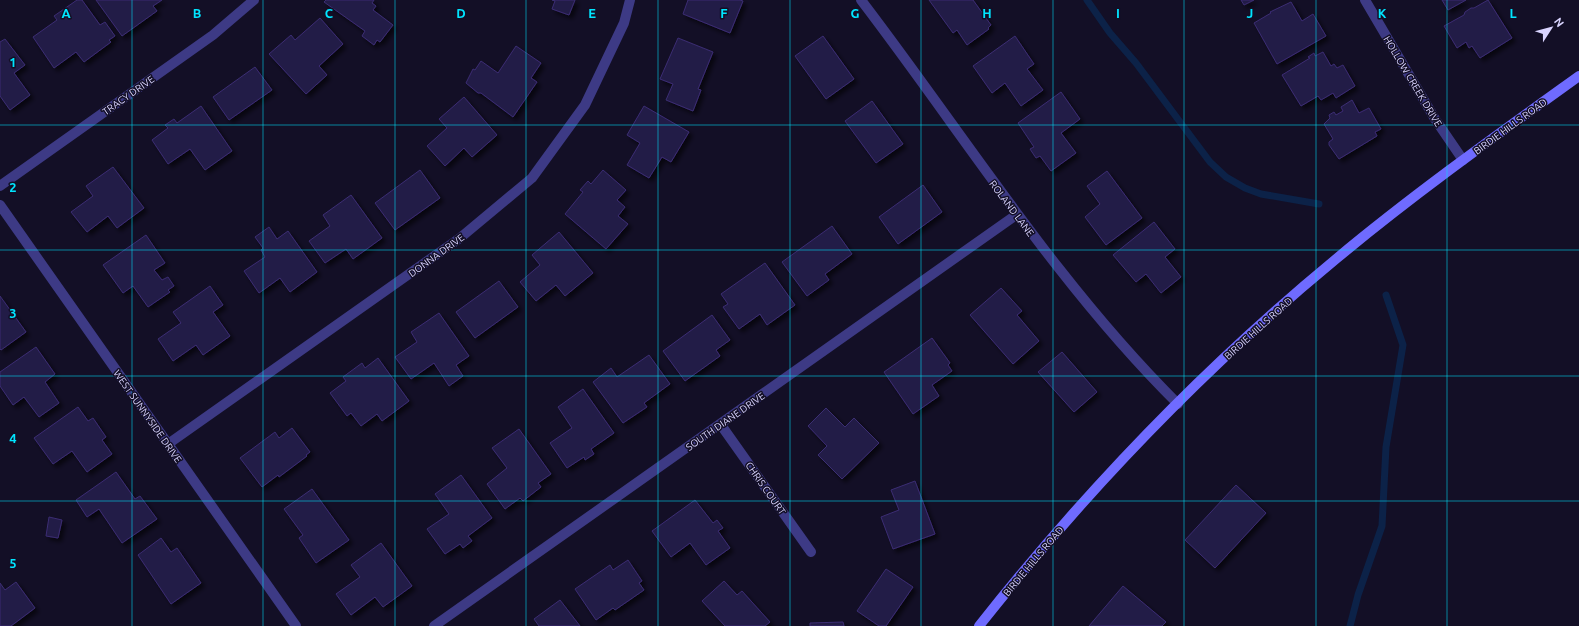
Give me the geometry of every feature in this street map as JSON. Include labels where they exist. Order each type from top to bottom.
[{"type":"main road","name":"BIRDIE HILLS ROAD","points":[[979,626],[1062,526],[1108,476],[1229,354],[1335,260],[1463,160],[1579,76]]},
{"type":"street","name":"TRACY DRIVE","points":[[0,186],[213,35],[254,0]]},
{"type":"street","name":"DONNA DRIVE","points":[[168,444],[460,238],[532,178],[585,105],[624,23],[630,0]]},
{"type":"street","name":"ROLAND LANE","points":[[861,0],[1016,215],[1143,370],[1178,404]]},
{"type":"street","name":"HOLLOW CREEK DRIVE","points":[[1365,0],[1435,119],[1463,160]]},
{"type":"street","name":"WEST SUNNYSIDE DRIVE","points":[[0,205],[296,626]]},
{"type":"street","name":"SOUTH DIANE DRIVE","points":[[434,626],[721,425],[1016,215]]},
{"type":"street","name":"CHRIS COURT","points":[[721,425],[811,552]]},
{"type":"building","points":[[77,0],[82,0],[100,25],[105,22],[115,36],[109,40],[111,42],[84,62],[76,52],[54,68],[33,37],[57,20],[54,16]]},
{"type":"building","points":[[96,0],[162,0],[153,6],[157,11],[122,36]]},
{"type":"building","points":[[326,0],[374,0],[372,3],[376,6],[373,10],[393,25],[380,42],[377,40],[374,45],[362,36],[365,31],[324,2]]},
{"type":"building","points":[[552,0],[575,0],[569,15],[552,9],[555,1]]},
{"type":"building","points":[[688,0],[743,1],[730,33],[683,14]]},
{"type":"building","points":[[929,0],[973,0],[991,25],[988,28],[989,29],[967,45],[957,30],[953,33]]},
{"type":"building","points":[[1241,0],[1254,0],[1244,5]]},
{"type":"building","points":[[1442,0],[1466,0],[1448,10]]},
{"type":"building","points":[[1488,0],[1512,38],[1480,58],[1472,46],[1469,48],[1466,42],[1457,48],[1444,26],[1464,15],[1465,12],[1471,8],[1474,8]]},
{"type":"building","points":[[1291,2],[1302,21],[1313,14],[1326,36],[1277,64],[1254,23],[1271,13],[1270,12]]},
{"type":"building","points":[[320,18],[343,44],[319,66],[327,75],[306,94],[269,54],[291,35],[295,40]]},
{"type":"building","points":[[823,36],[854,79],[826,99],[795,56]]},
{"type":"building","points":[[1015,36],[1034,64],[1027,69],[1043,90],[1021,106],[1005,83],[992,93],[973,66]]},
{"type":"building","points":[[678,38],[713,52],[698,89],[701,90],[693,111],[666,100],[673,84],[660,79]]},
{"type":"building","points":[[5,39],[25,65],[14,73],[30,95],[10,110],[0,96],[0,42]]},
{"type":"building","points":[[516,46],[541,63],[531,78],[537,82],[513,117],[466,83],[473,69],[475,70],[481,61],[498,73]]},
{"type":"building","points":[[1323,52],[1331,66],[1334,64],[1337,68],[1343,65],[1355,86],[1336,98],[1333,93],[1321,100],[1318,96],[1301,106],[1282,75],[1310,58],[1308,57],[1314,53],[1315,56]]},
{"type":"building","points":[[255,67],[272,90],[229,120],[213,97]]},
{"type":"building","points":[[1061,92],[1080,119],[1061,133],[1076,153],[1051,171],[1040,156],[1036,158],[1030,149],[1034,147],[1018,123]]},
{"type":"building","points":[[464,97],[497,135],[472,157],[464,148],[445,166],[427,146],[447,128],[439,119]]},
{"type":"building","points":[[1352,100],[1359,113],[1369,108],[1381,129],[1375,132],[1377,136],[1339,159],[1329,145],[1329,142],[1333,139],[1324,124],[1330,118],[1329,115],[1334,112],[1336,115],[1343,111],[1341,107]]},
{"type":"building","points":[[872,101],[903,144],[876,163],[845,121]]},
{"type":"building","points":[[201,106],[232,151],[205,170],[190,149],[168,164],[152,140],[168,128],[165,125],[174,119],[177,123]]},
{"type":"building","points":[[644,106],[689,132],[671,162],[662,157],[649,178],[627,165],[640,143],[627,135]]},
{"type":"building","points":[[113,167],[144,208],[117,228],[108,216],[87,232],[71,212],[93,196],[86,186]]},
{"type":"building","points":[[420,170],[440,198],[395,230],[375,203]]},
{"type":"building","points":[[603,170],[626,190],[617,200],[625,207],[618,216],[628,224],[606,249],[565,214],[583,192],[580,190],[588,181],[591,184]]},
{"type":"building","points":[[1107,171],[1142,218],[1106,245],[1085,217],[1100,204],[1087,186]]},
{"type":"building","points":[[923,185],[942,212],[898,244],[879,217]]},
{"type":"building","points":[[351,195],[382,238],[353,259],[346,249],[325,263],[309,241],[330,226],[323,215]]},
{"type":"building","points":[[1154,222],[1175,249],[1165,257],[1181,277],[1161,293],[1146,274],[1136,282],[1113,255]]},
{"type":"building","points":[[832,226],[852,254],[825,274],[829,280],[807,296],[782,262]]},
{"type":"building","points":[[269,227],[277,239],[288,231],[317,272],[290,292],[280,278],[259,293],[244,271],[265,257],[261,250],[263,248],[255,237]]},
{"type":"building","points":[[559,232],[593,273],[565,296],[556,285],[536,301],[520,282],[540,265],[532,255]]},
{"type":"building","points":[[146,235],[165,263],[154,270],[162,280],[168,277],[174,286],[168,290],[170,292],[148,307],[133,286],[123,293],[103,265]]},
{"type":"building","points":[[765,263],[795,305],[767,325],[760,314],[739,329],[723,307],[728,304],[721,294]]},
{"type":"building","points":[[499,281],[518,307],[475,338],[456,312]]},
{"type":"building","points":[[210,286],[223,305],[213,312],[230,336],[203,355],[196,345],[173,361],[158,339],[181,323],[173,312]]},
{"type":"building","points":[[1001,288],[1022,311],[1017,315],[1039,341],[1013,364],[970,315]]},
{"type":"building","points":[[0,296],[26,332],[1,350],[0,349]]},
{"type":"building","points":[[439,313],[469,356],[456,365],[463,376],[449,386],[434,363],[411,379],[395,357],[417,342],[411,332]]},
{"type":"building","points":[[712,315],[730,340],[716,350],[720,356],[685,381],[663,351]]},
{"type":"building","points":[[932,338],[950,363],[948,365],[952,371],[932,385],[939,396],[913,414],[884,372]]},
{"type":"building","points":[[36,347],[55,374],[45,382],[59,403],[39,417],[24,397],[13,405],[0,386],[0,372]]},
{"type":"building","points":[[1062,352],[1097,392],[1074,412],[1038,372]]},
{"type":"building","points":[[649,355],[670,384],[644,403],[647,407],[623,423],[593,382],[611,368],[617,377]]},
{"type":"building","points":[[378,358],[409,401],[382,421],[377,414],[361,426],[351,413],[347,416],[330,393],[346,381],[343,377],[362,363],[365,368]]},
{"type":"building","points":[[583,389],[614,433],[591,449],[594,454],[585,460],[584,457],[567,468],[550,443],[572,428],[558,407]]},
{"type":"building","points":[[78,407],[88,421],[93,418],[106,437],[102,440],[112,454],[87,472],[72,451],[53,464],[34,438]]},
{"type":"building","points":[[826,408],[845,427],[854,418],[879,443],[842,479],[818,455],[827,446],[808,426]]},
{"type":"building","points":[[292,428],[310,452],[306,455],[307,456],[279,477],[278,475],[262,487],[240,458],[275,432],[279,438]]},
{"type":"building","points":[[519,429],[551,474],[538,483],[541,487],[523,501],[520,498],[505,509],[487,484],[507,468],[492,448]]},
{"type":"building","points":[[116,472],[135,499],[140,496],[157,519],[122,543],[99,509],[87,517],[76,500]]},
{"type":"building","points":[[461,475],[492,518],[468,536],[472,541],[463,548],[460,544],[445,554],[427,529],[449,514],[435,494]]},
{"type":"building","points":[[915,481],[935,534],[893,549],[881,517],[899,510],[891,490]]},
{"type":"building","points":[[1236,485],[1266,513],[1215,568],[1185,540]]},
{"type":"building","points":[[312,489],[349,540],[316,563],[299,538],[303,535],[284,509]]},
{"type":"building","points":[[695,500],[713,523],[717,520],[723,528],[718,531],[730,548],[706,565],[690,543],[671,557],[652,531]]},
{"type":"building","points":[[49,517],[62,520],[58,538],[46,536]]},
{"type":"building","points":[[161,538],[171,552],[177,548],[201,583],[171,604],[138,555]]},
{"type":"building","points":[[381,543],[412,586],[383,607],[375,597],[351,615],[336,594],[360,577],[351,565]]},
{"type":"building","points":[[628,560],[642,581],[639,583],[644,590],[615,610],[613,608],[596,620],[575,589],[610,565],[613,570]]},
{"type":"building","points":[[886,569],[913,587],[886,626],[879,626],[857,611]]},
{"type":"building","points":[[724,581],[737,595],[742,591],[770,622],[765,626],[725,626],[702,601]]},
{"type":"building","points":[[16,582],[35,608],[11,626],[0,626],[0,583],[5,590]]},
{"type":"building","points":[[1123,586],[1166,622],[1162,626],[1089,626]]},
{"type":"building","points":[[560,600],[580,626],[539,626],[534,619]]},
{"type":"building","points":[[843,622],[844,626],[810,626],[810,623]]},
{"type":"waterway","points":[[1087,0],[1110,33],[1136,63],[1210,162],[1226,177],[1245,188],[1261,194],[1319,204]]},
{"type":"waterway","points":[[1350,626],[1358,595],[1382,526],[1386,447],[1403,345],[1386,295]]}]
